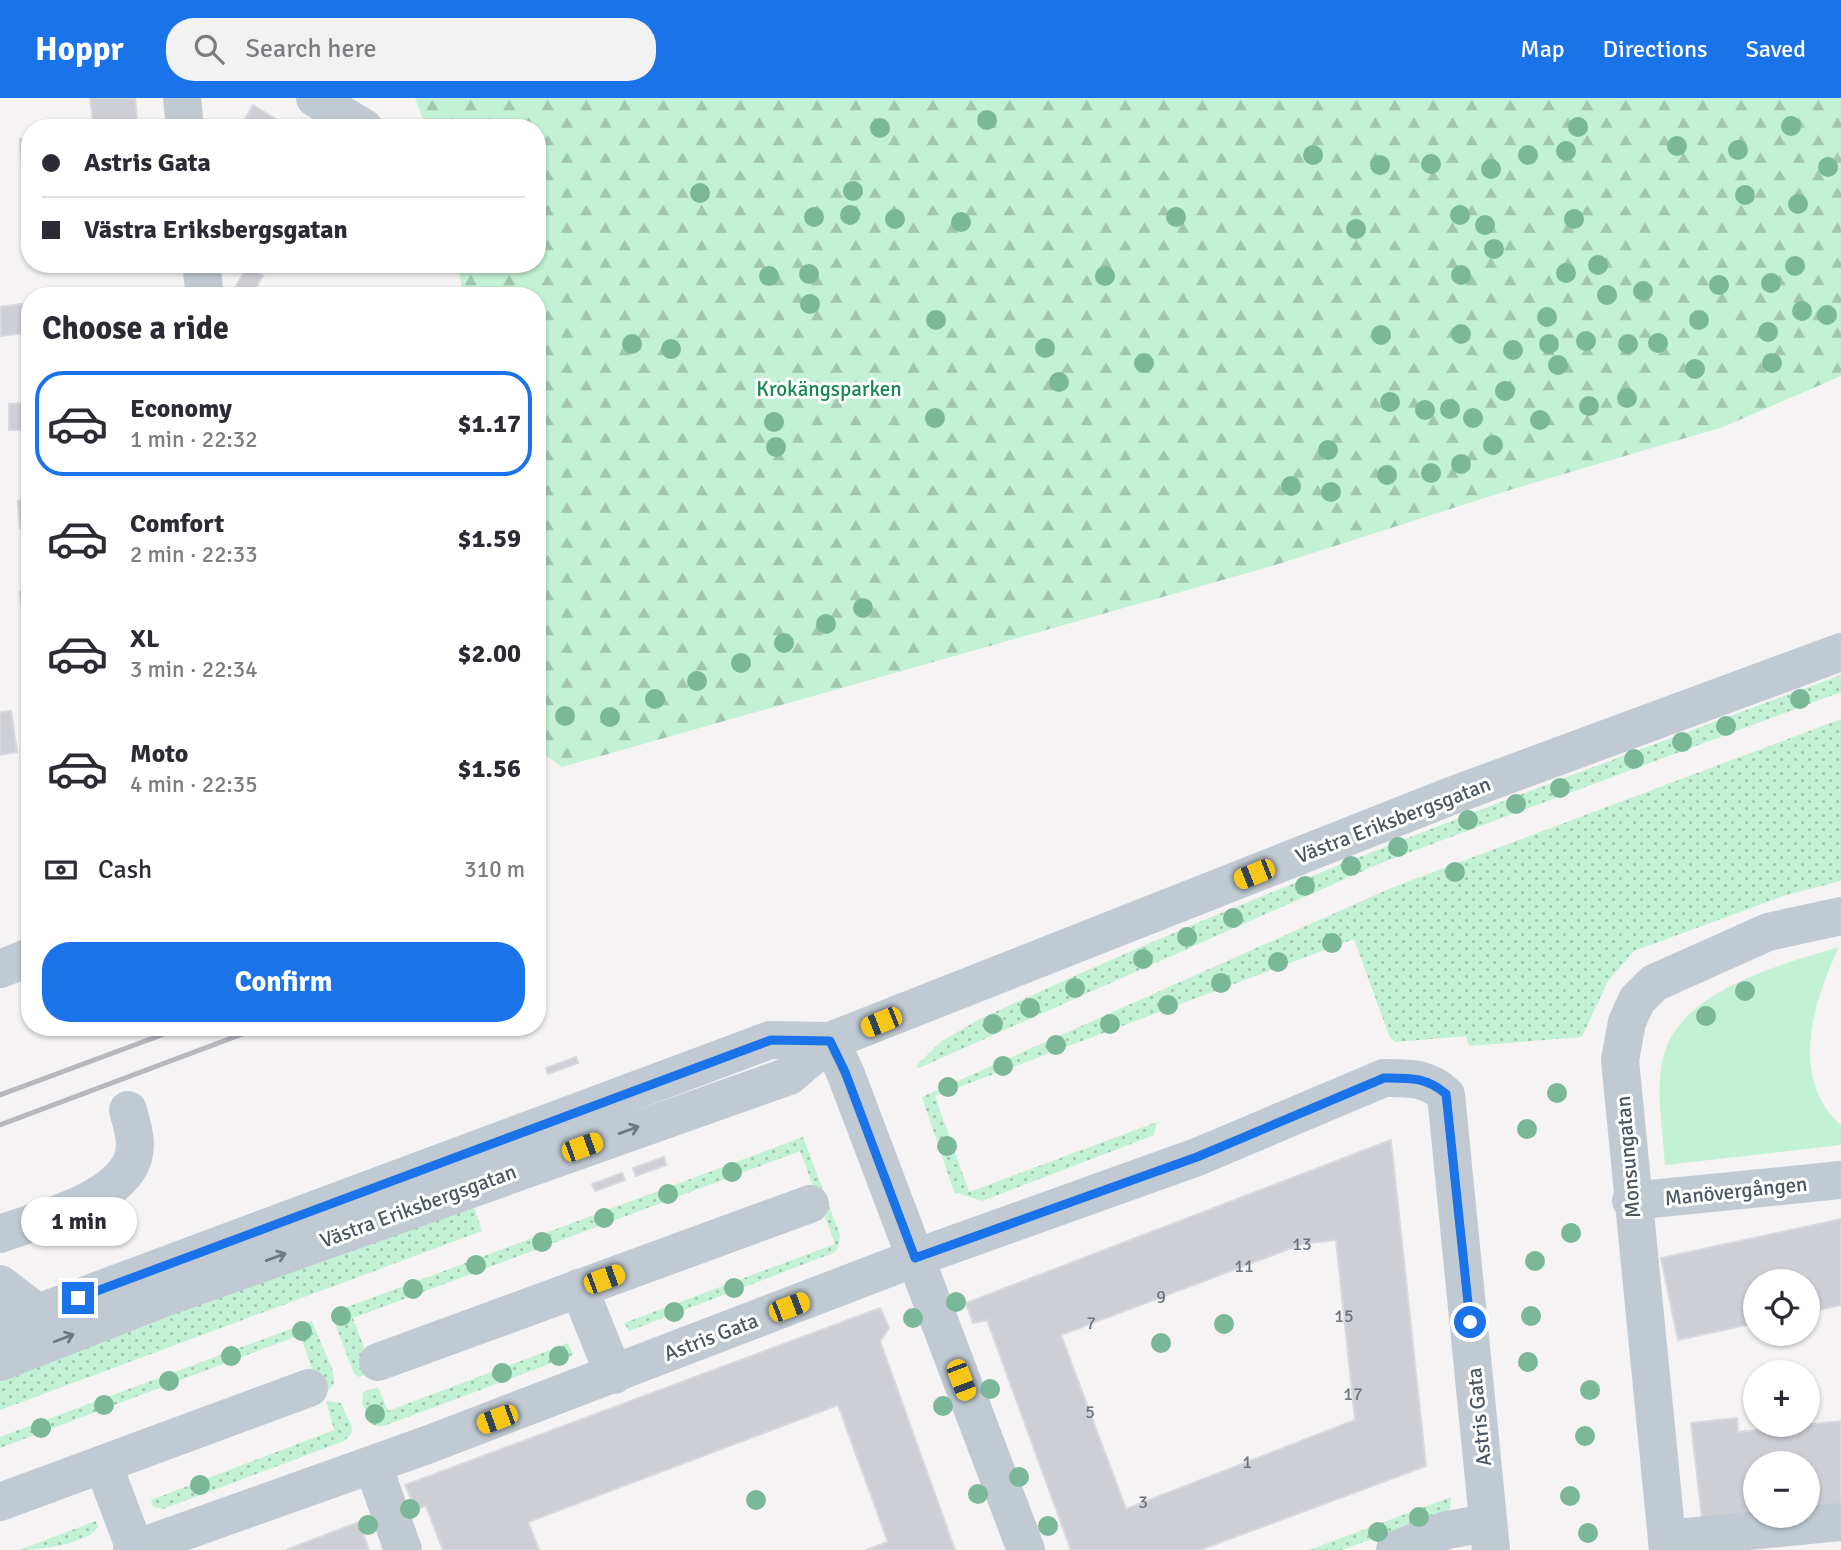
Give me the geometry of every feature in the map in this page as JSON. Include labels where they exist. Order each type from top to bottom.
[{"type":"street","points":[[181,98],[184,119]]},
{"type":"street","points":[[315,98],[349,119]]},
{"type":"street","name":"Västra Eriksbergsgatan","points":[[0,1362],[179,1292],[789,1076],[830,1041],[1451,796],[1841,652]]},
{"type":"street","name":"Monsungatan","points":[[1841,916],[1768,932],[1654,983],[1637,1000],[1621,1040],[1620,1060],[1667,1544],[1841,1522]]},
{"type":"street","points":[[0,969],[21,961]]},
{"type":"street","name":"Västra Eriksbergsgatan","points":[[0,1327],[771,1040],[830,1041]]},
{"type":"street","points":[[830,1041],[845,1072],[1026,1550]]},
{"type":"street","name":"Astris Gata","points":[[133,1549],[373,1465],[915,1258],[1197,1157],[1384,1078],[1414,1077],[1431,1082],[1446,1094],[1490,1537]]},
{"type":"street","points":[[0,1234],[81,1204],[113,1187],[133,1160],[135,1142],[128,1110]]},
{"type":"street","name":"Manövergången","points":[[1632,1201],[1841,1180]]},
{"type":"street","points":[[378,1362],[810,1204]]},
{"type":"street","points":[[0,1284],[38,1313]]},
{"type":"street","points":[[579,1288],[614,1375]]},
{"type":"street","points":[[0,1502],[309,1388]]},
{"type":"street","points":[[103,1464],[133,1549]]},
{"type":"street","points":[[373,1465],[403,1550]]},
{"type":"street","points":[[1395,1550],[1447,1530],[1490,1537]]},
{"type":"green space","name":"Krokängsparken","points":[[415,98],[1841,98],[1841,376],[1723,427],[1513,489],[1272,566],[562,767],[546,756],[546,287],[462,287],[459,273],[546,273],[546,119],[423,119]]},
{"type":"green space","points":[[1841,675],[1841,692],[1381,863],[919,1068],[916,1066],[942,1041],[980,1019],[1192,925],[1407,838]]},
{"type":"green space","points":[[1841,719],[1841,881],[1786,895],[1634,951],[1608,981],[1582,1037],[1469,1046],[1466,1036],[1396,1042],[1390,1038],[1354,939],[935,1096],[969,1192],[1157,1122],[1154,1135],[982,1201],[954,1192],[922,1097],[1391,888]]},
{"type":"green space","points":[[1839,947],[1821,991],[1815,1014],[1810,1062],[1815,1085],[1825,1106],[1841,1125],[1841,1145],[1665,1165],[1660,1078],[1665,1051],[1676,1029],[1714,995],[1738,982]]},
{"type":"green space","points":[[803,1137],[840,1235],[838,1248],[833,1253],[629,1331],[624,1323],[835,1244],[800,1151],[353,1318],[373,1372],[359,1377],[354,1374],[335,1323],[334,1312]]},
{"type":"green space","points":[[473,1204],[482,1231],[0,1410],[0,1373]]},
{"type":"green space","points":[[312,1321],[333,1371],[334,1384],[327,1392],[319,1388],[300,1335],[0,1448],[0,1437]]},
{"type":"green space","points":[[568,1343],[573,1355],[381,1427],[371,1424],[362,1403],[363,1392],[378,1387],[388,1411]]},
{"type":"green space","points":[[326,1401],[341,1403],[352,1427],[351,1434],[344,1441],[163,1509],[153,1507],[151,1500],[334,1430]]},
{"type":"green space","points":[[1451,1497],[1450,1510],[1342,1550],[1309,1550]]},
{"type":"green space","points":[[96,1521],[98,1527],[93,1533],[74,1542],[19,1550]]},
{"type":"building","points":[[90,98],[135,98],[137,119],[93,119]]},
{"type":"building","points":[[253,105],[276,119],[245,119]]},
{"type":"building","points":[[244,273],[258,273],[263,276],[257,287],[236,286]]},
{"type":"building","points":[[21,304],[21,334],[1,336],[0,307]]},
{"type":"building","points":[[21,403],[21,430],[9,430],[9,404]]},
{"type":"building","points":[[18,501],[21,501],[20,528]]},
{"type":"building","points":[[11,711],[17,752],[0,755],[0,712]]},
{"type":"building","points":[[576,1057],[578,1063],[548,1074],[546,1068]]},
{"type":"building","points":[[1391,1140],[1426,1466],[1200,1550],[1071,1550],[987,1320],[973,1323],[966,1303]],"holes":[[[1336,1240],[1355,1420],[1126,1509],[1061,1335],[1302,1244]]]},
{"type":"building","points":[[664,1157],[666,1165],[636,1176],[633,1168]]},
{"type":"building","points":[[622,1173],[625,1180],[595,1191],[592,1184]]},
{"type":"building","points":[[1841,1219],[1841,1305],[1820,1309],[1820,1269],[1743,1269],[1743,1326],[1678,1340],[1661,1258]]},
{"type":"building","points":[[880,1308],[889,1328],[880,1341],[955,1550],[866,1550],[888,1542],[838,1405],[528,1522],[539,1550],[443,1550],[426,1506],[415,1509],[405,1485]]},
{"type":"building","points":[[1737,1418],[1738,1432],[1743,1431],[1743,1437],[1820,1437],[1820,1423],[1841,1421],[1841,1505],[1820,1507],[1820,1451],[1743,1451],[1743,1515],[1702,1519],[1691,1423]]},
{"type":"building","points":[[359,1522],[369,1550],[286,1550]]},
{"type":"railway","points":[[0,1095],[159,1036]]},
{"type":"railway","points":[[0,1125],[237,1036]]},
{"type":"route","points":[[78,1298],[718,1058],[771,1040],[830,1041],[845,1072],[915,1258],[1197,1157],[1311,1112],[1384,1078],[1414,1077],[1431,1082],[1446,1094],[1470,1322]]}]
